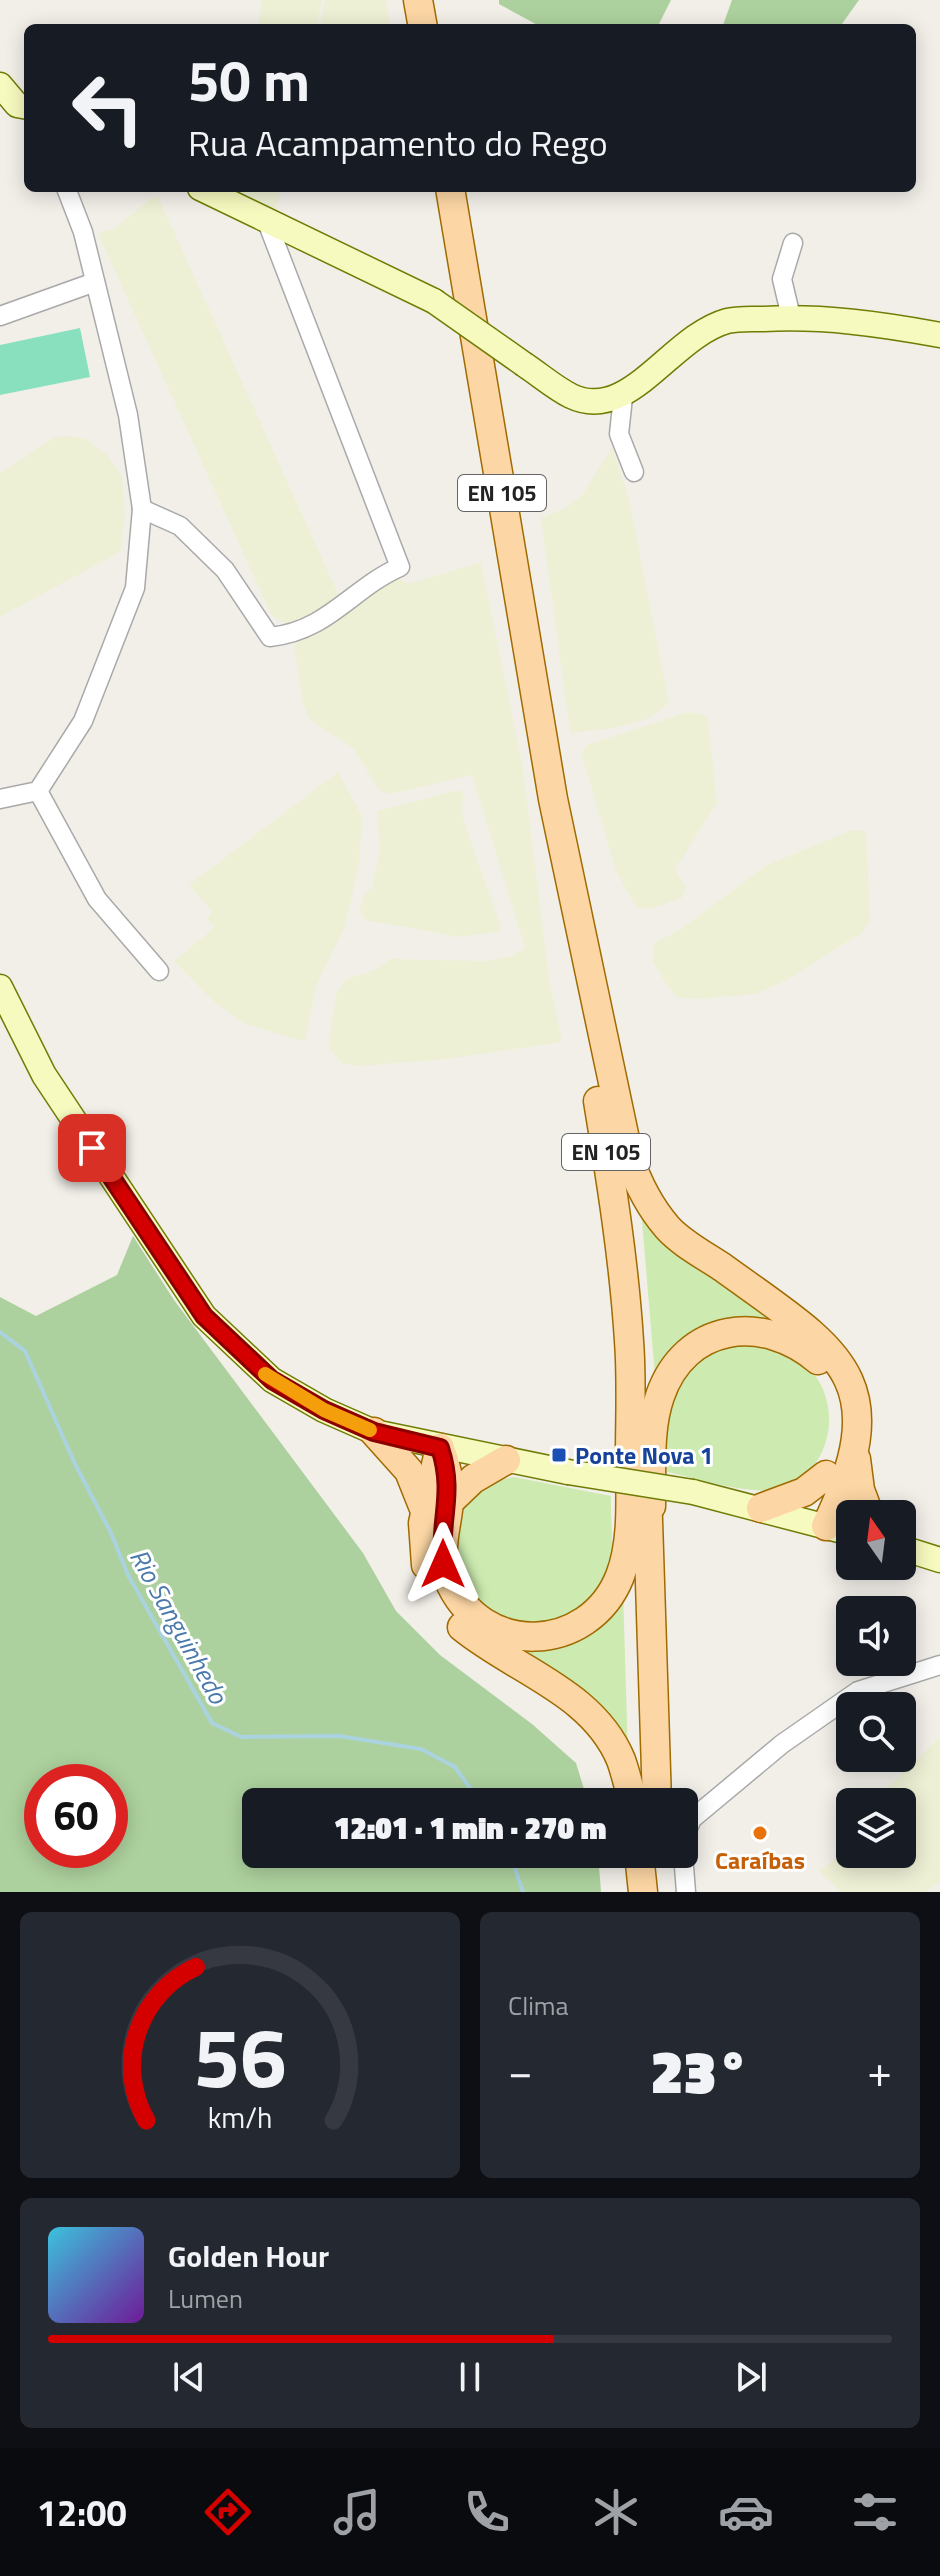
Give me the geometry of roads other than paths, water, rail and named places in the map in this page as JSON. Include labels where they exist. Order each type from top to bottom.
[{"type":"main road","points":[[418,0],[422,24]]},
{"type":"main road","points":[[0,85],[24,112]]},
{"type":"main road","points":[[208,192],[434,301],[572,397],[598,403],[623,397],[695,334],[729,320],[791,317],[867,322],[940,335]]},
{"type":"main road","name":"EN 105","points":[[451,192],[553,799],[622,1262],[630,1343],[630,1508],[636,1552],[643,1788]]},
{"type":"main road","name":"EN 105","points":[[553,799],[596,1015],[626,1201],[642,1342],[657,1788]]},
{"type":"main road","points":[[0,987],[44,1075],[204,1316],[272,1380],[324,1410],[374,1432],[440,1448],[693,1492],[836,1528]]},
{"type":"main road","points":[[596,1015],[629,1158],[641,1191],[669,1230],[808,1330],[833,1352],[856,1402],[858,1417],[854,1450],[841,1500]]},
{"type":"main road","points":[[649,1547],[654,1421],[659,1398],[683,1356],[707,1340],[742,1331],[781,1335],[820,1362],[832,1382],[841,1419],[840,1439],[826,1475],[804,1492],[761,1508]]},
{"type":"main road","points":[[374,1432],[437,1506],[449,1582],[476,1616],[518,1637],[544,1637],[568,1632],[591,1618],[605,1603],[625,1561],[630,1508]]},
{"type":"main road","points":[[440,1448],[447,1469],[426,1566],[445,1609],[475,1637],[573,1699],[593,1717],[621,1760],[629,1788]]},
{"type":"main road","points":[[854,1450],[864,1500]]},
{"type":"main road","points":[[437,1506],[473,1479],[506,1460]]},
{"type":"main road","points":[[826,1475],[836,1520]]},
{"type":"main road","points":[[916,1552],[940,1560]]},
{"type":"main road","points":[[643,1868],[645,1892]]},
{"type":"main road","points":[[659,1868],[660,1892]]},
{"type":"street","points":[[0,799],[38,791],[83,721],[135,588],[142,509],[128,415],[83,232],[68,192]]},
{"type":"street","points":[[142,509],[180,526],[225,570],[270,637],[296,634],[341,609],[384,574],[400,567],[267,222]]},
{"type":"street","points":[[791,317],[782,279],[793,243]]},
{"type":"street","points":[[0,316],[95,282]]},
{"type":"street","points":[[623,397],[619,434],[634,472]]},
{"type":"street","points":[[38,791],[97,899],[159,971]]},
{"type":"street","points":[[698,1814],[782,1744],[858,1691],[940,1665]]},
{"type":"street","points":[[684,1868],[686,1892]]},
{"type":"waterway","name":"Rio Sanguinhedo","points":[[0,1332],[25,1351],[128,1575],[212,1723],[241,1737],[339,1736],[421,1749],[455,1767],[470,1788]]},
{"type":"waterway","name":"Rio Sanguinhedo","points":[[515,1868],[523,1892]]},
{"type":"place","name":"Ponte Nova 1","points":[[559,1455]]},
{"type":"place","name":"Caraíbas","points":[[760,1833]]}]
